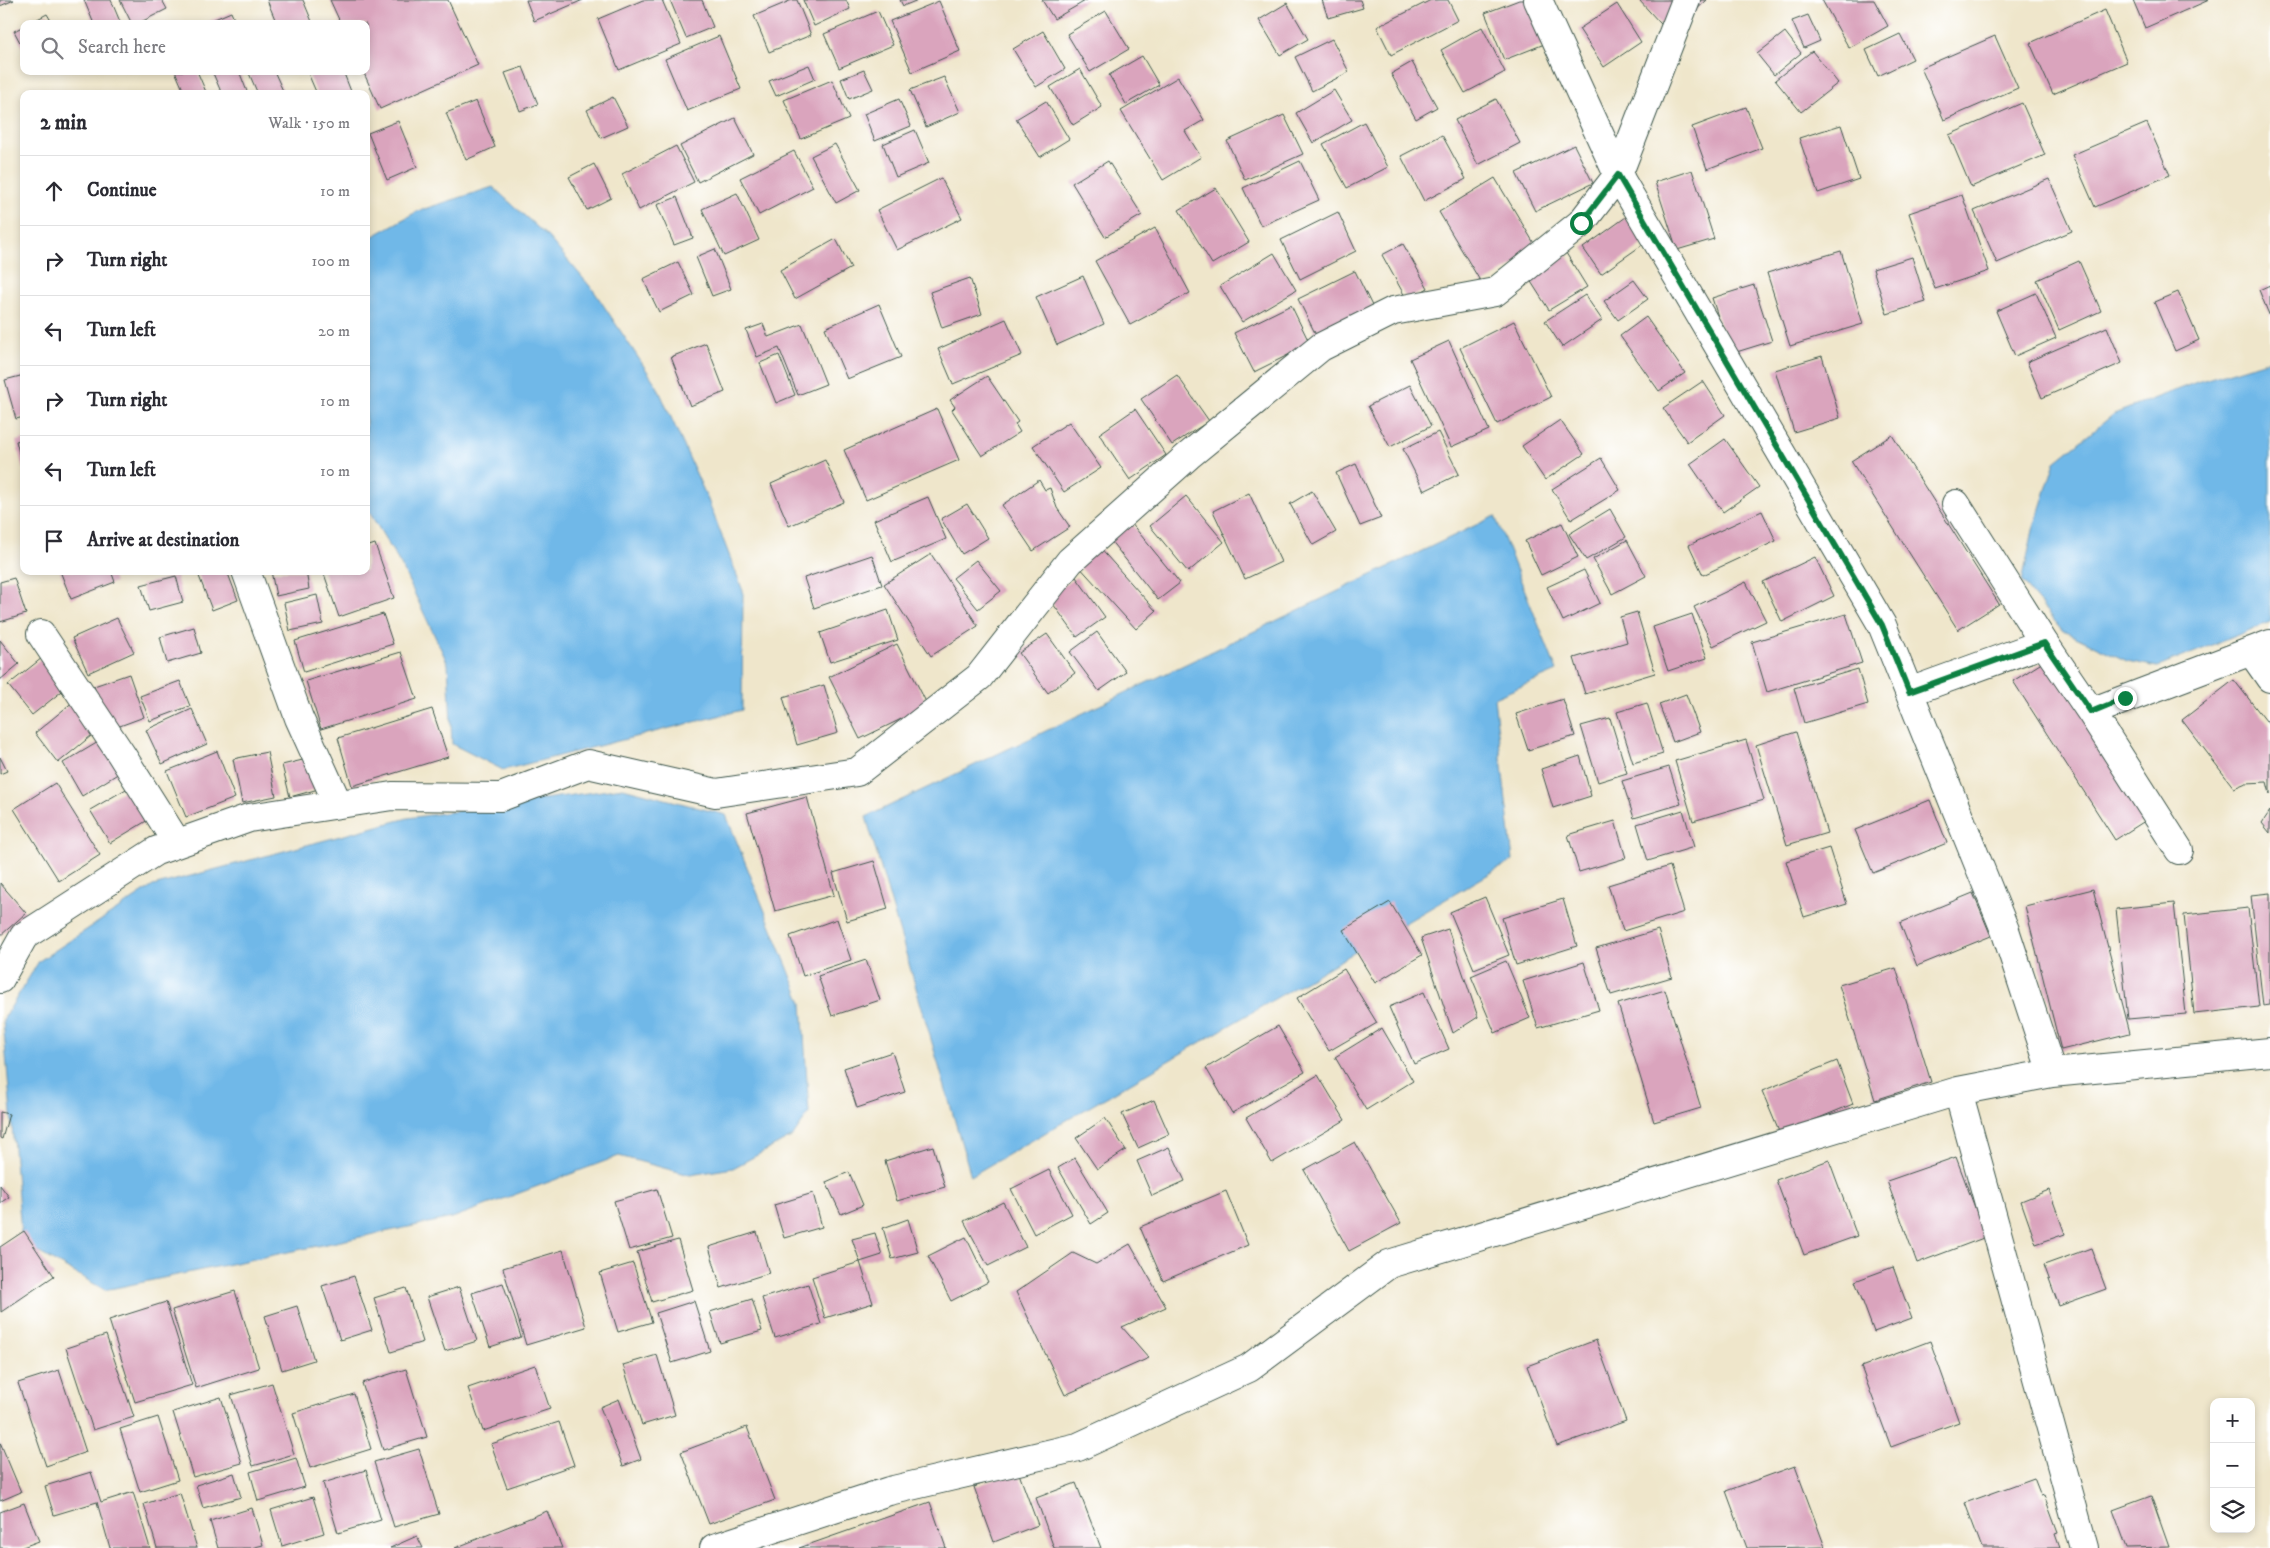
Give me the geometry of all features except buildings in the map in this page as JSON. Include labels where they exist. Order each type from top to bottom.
[{"type":"street","points":[[1538,0],[1618,175],[1882,625],[2005,930],[2052,1073]]},
{"type":"street","points":[[0,979],[24,936],[156,851],[248,818],[392,796],[501,797],[588,764],[716,793],[857,772],[980,677],[1070,561],[1188,456],[1321,347],[1393,311],[1494,292],[1581,223],[1618,175],[1686,0]]},
{"type":"street","points":[[1956,504],[2178,850]]},
{"type":"street","points":[[247,575],[299,718],[338,804]]},
{"type":"street","points":[[41,634],[121,754],[177,843]]},
{"type":"street","points":[[1909,692],[2044,643]]},
{"type":"street","points":[[2091,712],[2261,647],[2270,678]]},
{"type":"street","points":[[723,1546],[889,1491],[1078,1447],[1249,1368],[1389,1264],[1546,1218],[1958,1091],[2052,1073],[2270,1052]]},
{"type":"street","points":[[1958,1091],[2084,1548]]},
{"type":"water","points":[[493,187],[548,237],[594,291],[657,386],[708,500],[743,591],[742,710],[503,770],[452,744],[448,664],[401,565],[370,513],[370,238],[418,211]]},
{"type":"water","points":[[2270,360],[2270,622],[2158,667],[2127,661],[2063,631],[2022,582],[2033,530],[2055,462],[2114,414],[2197,382]]},
{"type":"water","points":[[1495,516],[1557,671],[1494,698],[1513,860],[971,1176],[866,817]]},
{"type":"water","points":[[623,788],[726,815],[802,1003],[809,1113],[793,1136],[733,1168],[690,1175],[619,1156],[452,1218],[105,1290],[22,1243],[3,1020],[39,961],[153,886],[408,818]]},
{"type":"route","points":[[1581,223],[1618,175],[1706,328],[1882,625],[1909,692],[2044,643],[2091,712],[2125,698]]}]
